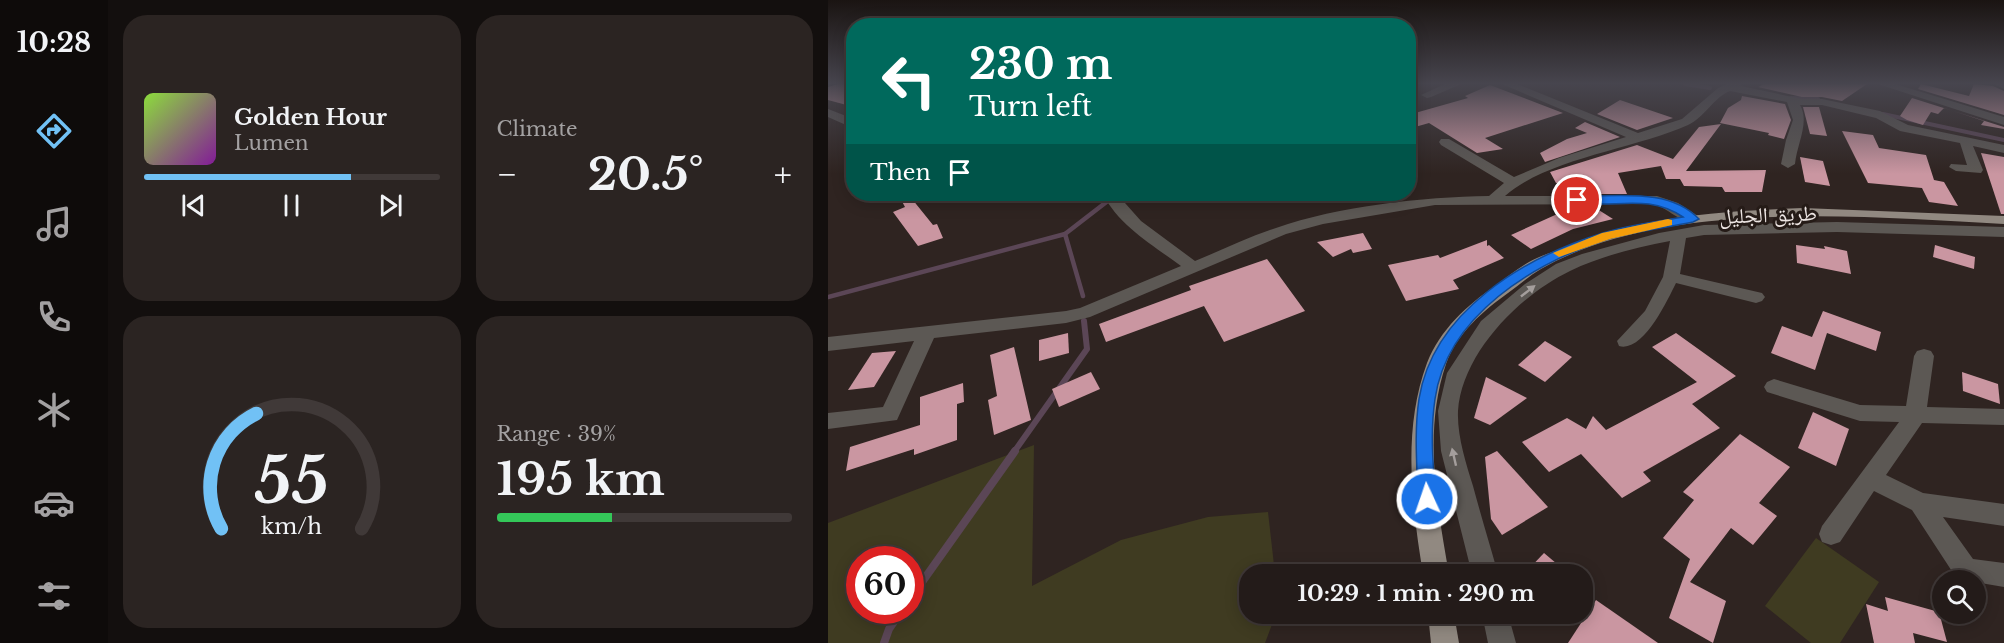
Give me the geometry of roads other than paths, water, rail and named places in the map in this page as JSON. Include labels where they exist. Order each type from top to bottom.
[{"type":"main road","name":"طريق الجليل","points":[[1435,564],[1428,520],[1423,438],[1427,397],[1437,362],[1452,336],[1470,315],[1491,295],[1520,273],[1546,259],[1606,236],[1693,219],[1825,213],[2004,220]]},
{"type":"main road","points":[[1442,624],[1445,643]]},
{"type":"street","points":[[830,114],[846,120]]},
{"type":"street","points":[[1581,114],[1637,137]]},
{"type":"street","points":[[1494,199],[1513,182],[1564,161],[1686,122],[1695,114]]},
{"type":"street","points":[[1788,164],[1792,140],[1800,123],[1799,114]]},
{"type":"street","points":[[1876,114],[1904,128],[2004,149]]},
{"type":"street","points":[[1981,114],[2004,121]]},
{"type":"street","points":[[1956,166],[1976,170],[1965,141]]},
{"type":"street","points":[[1445,142],[1513,182]]},
{"type":"street","points":[[828,344],[1044,321],[1075,315],[1281,231],[1322,220],[1414,203],[1494,199],[1657,200],[1673,206],[1693,219]]},
{"type":"street","points":[[1114,201],[1128,217],[1194,268]]},
{"type":"street","points":[[1482,564],[1452,451],[1448,411],[1458,373],[1487,325],[1531,288],[1562,268],[1588,257],[1704,230],[1837,227],[2004,232]]},
{"type":"street","points":[[1626,341],[1652,314],[1671,277],[1679,234]]},
{"type":"street","points":[[1671,277],[1756,297]]},
{"type":"street","points":[[828,421],[890,414],[927,333]]},
{"type":"street","points":[[1831,534],[1915,416],[1924,357]]},
{"type":"street","points":[[1774,387],[1860,412],[1915,416],[2004,417]]},
{"type":"street","points":[[1869,478],[1920,502],[2004,515]]},
{"type":"street","points":[[1920,502],[1966,570],[2004,575]]},
{"type":"street","points":[[1497,624],[1502,643]]},
{"type":"waterway","points":[[1883,114],[2004,140]]},
{"type":"waterway","points":[[1065,234],[1108,201]]},
{"type":"waterway","points":[[828,297],[1065,234]]},
{"type":"waterway","points":[[1065,234],[1083,296]]},
{"type":"waterway","points":[[1014,452],[1087,349],[1084,321]]},
{"type":"waterway","points":[[924,579],[1015,451]]},
{"type":"waterway","points":[[884,643],[892,624]]}]
